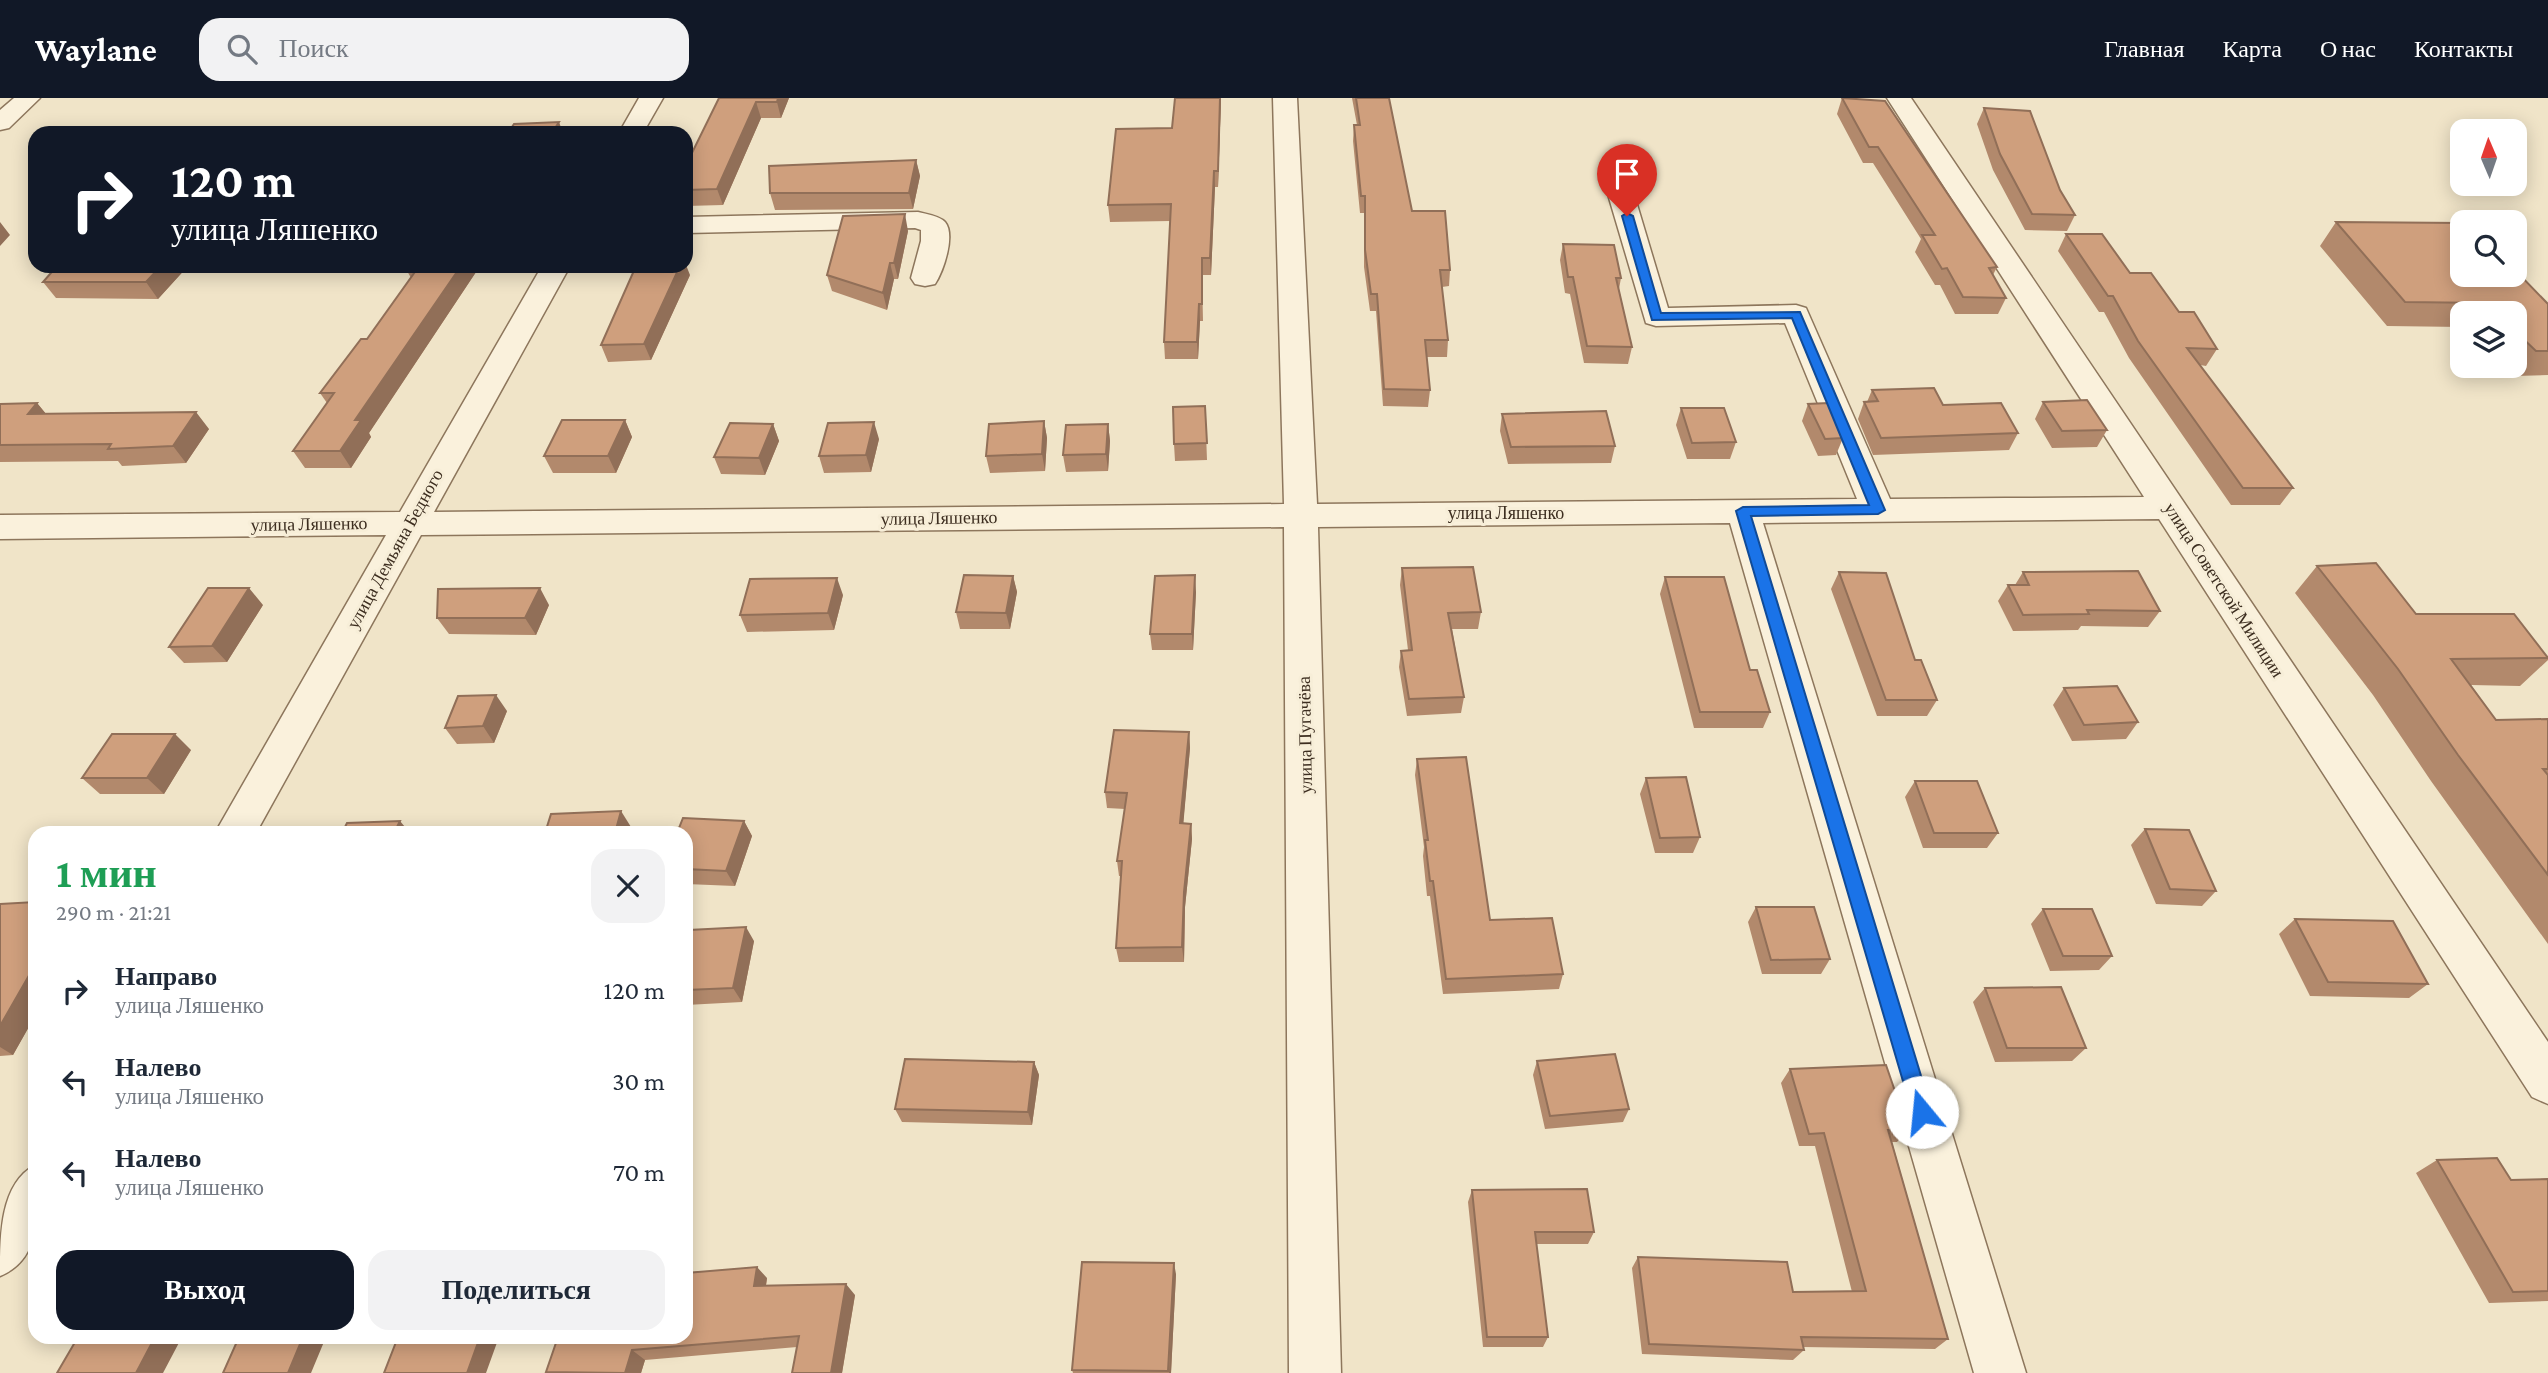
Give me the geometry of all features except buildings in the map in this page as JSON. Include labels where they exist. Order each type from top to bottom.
[{"type":"street","points":[[0,123],[28,98]]},
{"type":"street","points":[[635,126],[651,98]]},
{"type":"street","name":"улица Пугачёва","points":[[1285,98],[1301,514],[1315,1373]]},
{"type":"street","name":"улица Советской Милиции","points":[[1899,98],[2548,1082]]},
{"type":"street","points":[[1620,191],[1656,317],[1796,314],[1878,510]]},
{"type":"street","points":[[693,225],[918,220],[934,226],[935,241],[925,278]]},
{"type":"street","name":"улица Демьяна Бедного","points":[[239,826],[552,273]]},
{"type":"street","name":"улица Ляшенко","points":[[0,527],[2169,508]]},
{"type":"street","points":[[1743,511],[2000,1373]]},
{"type":"street","points":[[0,1251],[28,1201]]},
{"type":"route","points":[[1627,216],[1656,317],[1796,314],[1878,510],[1743,511],[1922,1112]]}]
